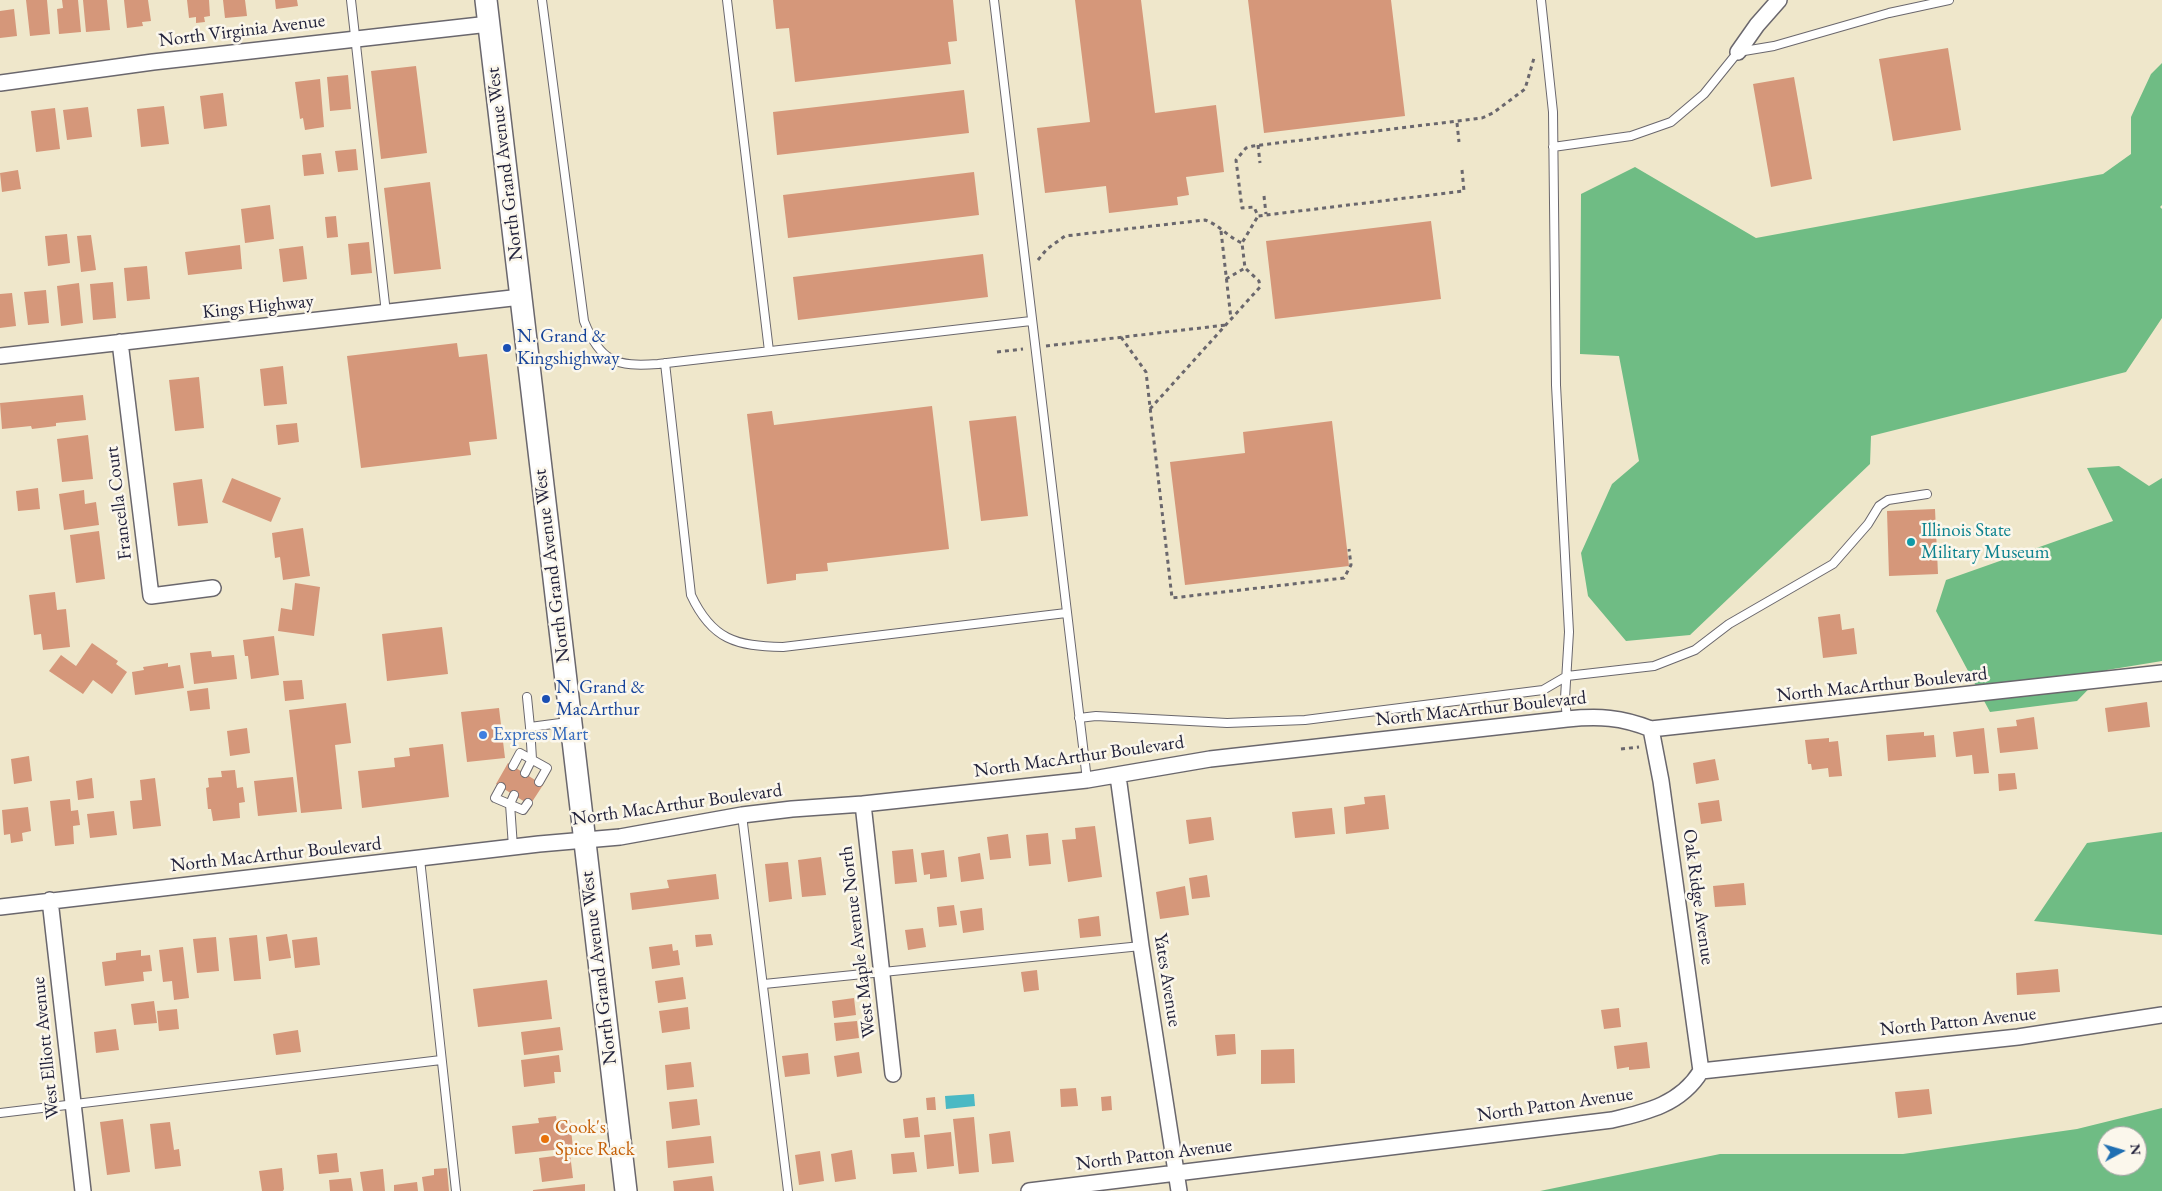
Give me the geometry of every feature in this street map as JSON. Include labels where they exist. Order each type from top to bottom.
[{"type":"main road","name":"North Grand Avenue West","points":[[486,0],[626,1191]]},
{"type":"street","points":[[1738,52],[1757,25],[1779,0]]},
{"type":"street","name":"North Virginia Avenue","points":[[0,83],[153,62],[489,24]]},
{"type":"street","name":"Kings Highway","points":[[0,356],[521,297]]},
{"type":"street","name":"Francella Court","points":[[120,342],[151,596],[213,588]]},
{"type":"street","name":"North MacArthur Boulevard","points":[[0,906],[661,831],[742,815],[1087,780],[1210,759],[1567,719],[1587,717],[1624,719],[1651,730],[2162,673]]},
{"type":"street","name":"Oak Ridge Avenue","points":[[1651,730],[1661,781],[1701,1071]]},
{"type":"street","name":"Yates Avenue","points":[[1118,776],[1141,946],[1179,1191]]},
{"type":"street","name":"West Maple Avenue North","points":[[863,804],[894,1074]]},
{"type":"street","name":"West Elliott Avenue","points":[[50,900],[83,1191]]},
{"type":"street","name":"North Patton Avenue","points":[[1029,1191],[1612,1120],[1647,1112],[1669,1102],[1692,1086],[1701,1071],[2018,1037],[2162,1015]]},
{"type":"lane","points":[[351,0],[386,313]]},
{"type":"lane","points":[[542,0],[584,321],[591,339],[607,357],[622,364],[664,363],[1031,321]]},
{"type":"lane","points":[[727,0],[769,351]]},
{"type":"lane","points":[[994,0],[1087,780]]},
{"type":"lane","points":[[1541,0],[1552,87],[1556,385],[1569,632],[1567,719]]},
{"type":"lane","points":[[1553,147],[1632,136],[1671,122],[1704,94],[1738,52],[1774,46],[1889,12],[1949,0]]},
{"type":"lane","points":[[664,363],[692,594],[698,610],[709,625],[721,634],[736,642],[758,647],[783,647],[1066,613]]},
{"type":"lane","points":[[1079,718],[1096,716],[1228,723],[1325,719],[1543,690],[1567,676],[1654,666],[1695,650],[1729,624],[1833,564],[1868,524],[1879,506],[1888,500],[1927,494]]},
{"type":"lane","points":[[525,773],[532,759],[527,697]]},
{"type":"lane","points":[[530,727],[570,722]]},
{"type":"lane","points":[[512,766],[520,753],[532,759],[546,768],[539,782]]},
{"type":"lane","points":[[501,787],[495,798],[524,810],[528,803]]},
{"type":"lane","points":[[513,847],[510,804],[514,795]]},
{"type":"lane","points":[[742,815],[788,1191]]},
{"type":"lane","points":[[420,859],[456,1191]]},
{"type":"lane","points":[[764,984],[1141,946]]},
{"type":"lane","points":[[0,1113],[441,1060]]},
{"type":"path","points":[[1258,216],[1254,208],[1242,208],[1236,160],[1246,148],[1477,119],[1493,113],[1525,89],[1528,82]]},
{"type":"path","points":[[1457,122],[1459,142]]},
{"type":"path","points":[[1258,145],[1260,163]]},
{"type":"path","points":[[1150,409],[1260,287],[1259,281],[1245,268],[1242,243],[1258,216],[1464,191],[1462,170]]},
{"type":"path","points":[[1264,196],[1266,214]]},
{"type":"path","points":[[1038,261],[1047,249],[1065,236],[1205,220],[1230,238],[1242,243]]},
{"type":"path","points":[[1220,230],[1231,319]]},
{"type":"path","points":[[1226,279],[1245,268]]},
{"type":"path","points":[[1044,347],[1226,325]]},
{"type":"path","points":[[1122,337],[1146,372],[1172,598],[1344,578],[1351,565],[1349,549]]},
{"type":"path","points":[[997,352],[1024,349]]},
{"type":"green space","points":[[2162,63],[2162,205],[2160,207],[2162,209],[2162,318],[2126,372],[1871,436],[1870,464],[1690,635],[1626,641],[1588,596],[1581,553],[1612,484],[1639,461],[1619,356],[1580,354],[1581,194],[1635,167],[1756,238],[2103,174],[2131,154],[2131,117],[2151,74]]},
{"type":"green space","points":[[2119,466],[2149,486],[2162,478],[2162,661],[2107,670],[2077,701],[1990,712],[1936,611],[1946,580],[2113,521],[2087,468]]},
{"type":"green space","points":[[2162,832],[2162,935],[2034,921],[2087,843]]},
{"type":"green space","points":[[2162,1108],[2162,1191],[1540,1191],[1720,1154],[1903,1154],[2077,1129]]},
{"type":"water","points":[[974,1094],[975,1106],[946,1109],[945,1096]]},
{"type":"building","points":[[26,0],[47,0],[50,34],[30,36]]},
{"type":"building","points":[[62,0],[78,0],[81,32],[59,34],[57,9],[63,8]]},
{"type":"building","points":[[83,0],[107,0],[110,30],[86,32]]},
{"type":"building","points":[[124,0],[148,0],[151,21],[142,22],[143,26],[127,28]]},
{"type":"building","points":[[187,0],[209,0],[210,16],[204,17],[205,22],[196,23],[196,17],[189,18]]},
{"type":"building","points":[[223,0],[245,0],[247,16],[225,18]]},
{"type":"building","points":[[275,0],[297,0],[298,6],[276,9]]},
{"type":"building","points":[[773,0],[953,0],[957,41],[948,42],[951,64],[795,82],[789,28],[776,29]]},
{"type":"building","points":[[1075,0],[1141,0],[1155,113],[1216,105],[1224,172],[1186,177],[1189,195],[1177,197],[1178,205],[1109,213],[1106,186],[1045,193],[1037,128],[1090,122]]},
{"type":"building","points":[[1248,0],[1391,0],[1405,116],[1264,133]]},
{"type":"building","points":[[14,9],[17,36],[0,38],[0,11]]},
{"type":"building","points":[[1948,48],[1961,130],[1893,141],[1879,59]]},
{"type":"building","points":[[416,66],[427,153],[381,159],[371,71]]},
{"type":"building","points":[[348,75],[351,109],[330,111],[327,77]]},
{"type":"building","points":[[1794,77],[1812,179],[1771,187],[1753,84]]},
{"type":"building","points":[[320,79],[324,127],[305,130],[303,118],[300,119],[295,82]]},
{"type":"building","points":[[964,90],[969,133],[777,155],[773,112]]},
{"type":"building","points":[[223,93],[227,126],[204,129],[200,96]]},
{"type":"building","points":[[164,106],[169,144],[141,147],[137,109]]},
{"type":"building","points":[[88,107],[92,137],[67,140],[63,110]]},
{"type":"building","points":[[55,108],[60,149],[36,152],[31,111]]},
{"type":"building","points":[[356,149],[358,170],[338,172],[335,151]]},
{"type":"building","points":[[321,153],[324,174],[304,176],[302,155]]},
{"type":"building","points":[[18,170],[21,189],[2,192],[0,173]]},
{"type":"building","points":[[974,172],[979,215],[788,238],[783,195]]},
{"type":"building","points":[[430,182],[441,269],[394,274],[384,188]]},
{"type":"building","points":[[270,205],[274,239],[245,243],[241,209]]},
{"type":"building","points":[[336,216],[338,237],[327,238],[325,217]]},
{"type":"building","points":[[1431,221],[1441,299],[1275,319],[1266,241]]},
{"type":"building","points":[[67,234],[70,263],[48,266],[45,236]]},
{"type":"building","points":[[91,235],[96,270],[81,272],[77,236]]},
{"type":"building","points":[[369,242],[372,273],[351,275],[348,244]]},
{"type":"building","points":[[240,245],[242,269],[188,275],[185,252]]},
{"type":"building","points":[[303,246],[307,279],[283,282],[279,249]]},
{"type":"building","points":[[983,254],[988,297],[798,320],[793,277]]},
{"type":"building","points":[[147,266],[150,299],[127,301],[124,268]]},
{"type":"building","points":[[113,282],[116,318],[93,320],[90,284]]},
{"type":"building","points":[[79,283],[83,323],[61,326],[57,286]]},
{"type":"building","points":[[46,290],[49,323],[28,325],[24,292]]},
{"type":"building","points":[[12,293],[16,326],[0,328],[0,294]]},
{"type":"building","points":[[457,343],[459,357],[487,354],[497,439],[469,442],[471,455],[361,468],[347,356]]},
{"type":"building","points":[[283,366],[287,404],[264,406],[260,369]]},
{"type":"building","points":[[199,377],[204,428],[175,431],[169,380]]},
{"type":"building","points":[[83,395],[86,420],[56,423],[56,426],[32,429],[31,426],[2,429],[0,403]]},
{"type":"building","points":[[932,406],[949,549],[827,563],[828,571],[796,574],[796,580],[767,584],[747,414],[772,411],[774,425]]},
{"type":"building","points":[[1016,416],[1028,516],[981,521],[969,421]]},
{"type":"building","points":[[1332,421],[1349,566],[1185,585],[1170,462],[1245,453],[1243,432]]},
{"type":"building","points":[[297,423],[299,442],[278,445],[276,425]]},
{"type":"building","points":[[88,435],[93,479],[62,482],[57,439]]},
{"type":"building","points":[[232,478],[281,498],[271,522],[222,502]]},
{"type":"building","points":[[202,479],[208,523],[178,526],[173,483]]},
{"type":"building","points":[[38,488],[40,509],[18,511],[16,491]]},
{"type":"building","points":[[84,490],[85,504],[96,502],[99,525],[64,530],[59,494]]},
{"type":"building","points":[[1935,509],[1938,574],[1889,576],[1887,511]]},
{"type":"building","points":[[303,528],[310,576],[283,580],[280,557],[275,558],[272,533]]},
{"type":"building","points":[[99,531],[105,579],[76,583],[70,535]]},
{"type":"building","points":[[295,583],[320,587],[314,636],[278,631],[281,608],[292,610]]},
{"type":"building","points":[[55,592],[57,610],[66,609],[70,647],[43,650],[41,634],[34,635],[29,595]]},
{"type":"building","points":[[1840,614],[1842,630],[1854,628],[1857,654],[1823,658],[1818,617]]},
{"type":"building","points":[[442,627],[448,674],[387,681],[382,634]]},
{"type":"building","points":[[274,636],[279,675],[251,679],[248,656],[245,656],[243,640]]},
{"type":"building","points":[[92,643],[118,661],[116,664],[127,672],[112,694],[93,680],[83,694],[49,671],[61,655],[76,666]]},
{"type":"building","points":[[211,651],[212,657],[234,655],[237,679],[194,684],[190,653]]},
{"type":"building","points":[[168,663],[168,667],[180,665],[184,688],[135,695],[132,672],[144,670],[143,667]]},
{"type":"building","points":[[302,680],[304,699],[285,701],[283,681]]},
{"type":"building","points":[[208,688],[210,709],[190,711],[187,691]]},
{"type":"building","points":[[2147,702],[2150,727],[2108,732],[2105,708]]},
{"type":"building","points":[[346,703],[351,743],[335,745],[342,809],[301,813],[289,710]]},
{"type":"building","points":[[499,708],[505,758],[467,762],[461,712]]},
{"type":"building","points":[[2034,717],[2038,749],[2000,753],[1997,728],[2017,726],[2016,720]]},
{"type":"building","points":[[247,728],[250,753],[230,756],[227,731]]},
{"type":"building","points":[[1984,728],[1989,773],[1974,774],[1972,755],[1956,757],[1953,732]]},
{"type":"building","points":[[1924,732],[1924,736],[1934,735],[1936,757],[1888,761],[1886,735]]},
{"type":"building","points":[[1829,738],[1829,742],[1838,741],[1842,776],[1829,777],[1828,768],[1812,770],[1811,764],[1808,764],[1805,740]]},
{"type":"building","points":[[443,744],[449,797],[362,808],[358,771],[395,767],[394,758],[410,756],[409,748]]},
{"type":"building","points":[[29,756],[32,781],[14,784],[11,759]]},
{"type":"building","points":[[1715,759],[1719,780],[1696,784],[1693,763]]},
{"type":"building","points":[[508,763],[543,785],[530,805],[496,784]]},
{"type":"building","points":[[235,770],[237,788],[243,787],[245,802],[239,803],[240,818],[213,821],[211,809],[208,809],[206,788],[209,787],[208,778],[222,777],[221,771]]},
{"type":"building","points":[[2015,773],[2017,789],[1999,791],[1998,774]]},
{"type":"building","points":[[293,777],[297,812],[258,816],[254,781]]},
{"type":"building","points":[[92,778],[94,798],[78,800],[76,781]]},
{"type":"building","points":[[155,778],[161,826],[133,829],[130,801],[142,800],[140,780]]},
{"type":"building","points":[[1385,795],[1389,829],[1346,834],[1344,807],[1365,804],[1364,797]]},
{"type":"building","points":[[70,799],[71,811],[78,810],[80,825],[73,826],[74,844],[55,846],[50,801]]},
{"type":"building","points":[[1719,800],[1722,821],[1701,824],[1698,803]]},
{"type":"building","points":[[28,807],[31,831],[22,833],[23,841],[11,843],[10,834],[4,835],[2,810]]},
{"type":"building","points":[[1332,808],[1335,834],[1295,838],[1292,812]]},
{"type":"building","points":[[114,811],[117,835],[90,838],[87,814]]},
{"type":"building","points":[[1211,817],[1214,840],[1189,844],[1186,820]]},
{"type":"building","points":[[1095,826],[1102,877],[1068,882],[1062,840],[1076,839],[1075,828]]},
{"type":"building","points":[[1048,833],[1051,864],[1029,866],[1026,835]]},
{"type":"building","points":[[1008,834],[1011,858],[990,860],[987,837]]},
{"type":"building","points":[[913,849],[917,882],[895,884],[892,851]]},
{"type":"building","points":[[944,850],[947,877],[930,879],[930,874],[924,875],[921,853]]},
{"type":"building","points":[[980,853],[984,879],[961,882],[958,857]]},
{"type":"building","points":[[821,857],[826,895],[802,897],[798,860]]},
{"type":"building","points":[[788,862],[792,899],[769,902],[765,864]]},
{"type":"building","points":[[716,874],[719,899],[632,910],[630,893],[669,888],[667,880]]},
{"type":"building","points":[[1207,875],[1210,897],[1192,899],[1189,878]]},
{"type":"building","points":[[1744,883],[1746,905],[1715,907],[1713,886]]},
{"type":"building","points":[[1185,886],[1189,915],[1160,919],[1156,892]]},
{"type":"building","points":[[954,905],[957,925],[939,927],[937,907]]},
{"type":"building","points":[[982,908],[984,930],[963,933],[960,911]]},
{"type":"building","points":[[1099,916],[1101,936],[1080,938],[1078,919]]},
{"type":"building","points":[[923,928],[926,947],[908,950],[905,930]]},
{"type":"building","points":[[287,934],[291,958],[269,961],[266,937]]},
{"type":"building","points":[[711,934],[713,945],[696,947],[695,935]]},
{"type":"building","points":[[257,935],[261,979],[234,981],[229,938]]},
{"type":"building","points":[[216,937],[219,971],[197,973],[193,939]]},
{"type":"building","points":[[317,937],[320,965],[295,968],[292,940]]},
{"type":"building","points":[[672,944],[673,951],[678,950],[680,965],[652,969],[649,947]]},
{"type":"building","points":[[183,947],[189,998],[174,1000],[172,981],[163,982],[159,950]]},
{"type":"building","points":[[141,950],[141,956],[150,955],[152,971],[143,972],[144,981],[105,986],[102,962],[116,960],[116,953]]},
{"type":"building","points":[[2058,969],[2060,992],[2017,995],[2016,973]]},
{"type":"building","points":[[1037,970],[1039,990],[1024,992],[1021,972]]},
{"type":"building","points":[[683,977],[686,999],[658,1003],[655,981]]},
{"type":"building","points":[[547,980],[552,1019],[478,1027],[473,989]]},
{"type":"building","points":[[854,998],[856,1015],[834,1018],[832,1001]]},
{"type":"building","points":[[154,1001],[157,1023],[134,1025],[131,1004]]},
{"type":"building","points":[[688,1007],[690,1029],[662,1033],[659,1011]]},
{"type":"building","points":[[1619,1008],[1621,1027],[1604,1029],[1601,1010]]},
{"type":"building","points":[[177,1009],[179,1029],[159,1031],[157,1011]]},
{"type":"building","points":[[857,1021],[859,1038],[836,1041],[834,1023]]},
{"type":"building","points":[[560,1027],[563,1050],[524,1055],[521,1032]]},
{"type":"building","points":[[116,1029],[119,1050],[96,1053],[94,1032]]},
{"type":"building","points":[[298,1030],[301,1052],[276,1055],[273,1034]]},
{"type":"building","points":[[1235,1034],[1236,1054],[1217,1056],[1215,1035]]},
{"type":"building","points":[[1647,1042],[1650,1068],[1629,1070],[1629,1067],[1617,1069],[1614,1046]]},
{"type":"building","points":[[1294,1049],[1295,1083],[1261,1084],[1261,1050]]},
{"type":"building","points":[[859,1052],[862,1073],[837,1077],[834,1056]]},
{"type":"building","points":[[808,1053],[810,1074],[785,1077],[782,1056]]},
{"type":"building","points":[[559,1055],[561,1072],[554,1072],[555,1083],[524,1087],[521,1060]]},
{"type":"building","points":[[691,1062],[694,1087],[667,1090],[665,1065]]},
{"type":"building","points":[[1076,1088],[1078,1106],[1061,1107],[1060,1089]]},
{"type":"building","points":[[1929,1089],[1932,1114],[1898,1118],[1895,1092]]},
{"type":"building","points":[[1111,1096],[1112,1110],[1102,1111],[1101,1097]]},
{"type":"building","points":[[935,1097],[936,1110],[927,1110],[926,1098]]},
{"type":"building","points":[[697,1099],[700,1125],[672,1129],[669,1102]]},
{"type":"building","points":[[556,1116],[557,1122],[570,1120],[573,1148],[515,1154],[512,1126],[539,1123],[538,1118]]},
{"type":"building","points":[[918,1117],[920,1137],[905,1138],[903,1119]]},
{"type":"building","points":[[974,1117],[979,1172],[959,1174],[953,1119]]},
{"type":"building","points":[[123,1119],[130,1172],[107,1175],[100,1122]]},
{"type":"building","points":[[170,1122],[174,1150],[179,1149],[181,1166],[155,1169],[150,1124]]},
{"type":"building","points":[[1010,1131],[1014,1162],[992,1164],[989,1134]]},
{"type":"building","points":[[951,1132],[954,1166],[927,1169],[924,1135]]},
{"type":"building","points":[[711,1136],[714,1163],[668,1168],[666,1141]]},
{"type":"building","points":[[852,1150],[856,1179],[835,1182],[831,1154]]},
{"type":"building","points":[[820,1151],[824,1181],[799,1185],[795,1155]]},
{"type":"building","points":[[914,1152],[917,1172],[893,1174],[891,1154]]},
{"type":"building","points":[[337,1153],[339,1172],[319,1174],[317,1155]]},
{"type":"building","points":[[570,1154],[573,1178],[542,1182],[539,1158]]},
{"type":"building","points":[[282,1168],[283,1191],[262,1191],[259,1171]]},
{"type":"building","points":[[447,1168],[449,1191],[424,1191],[422,1177],[434,1175],[434,1169]]},
{"type":"building","points":[[383,1169],[385,1191],[363,1191],[360,1172]]},
{"type":"building","points":[[712,1176],[714,1191],[674,1191],[673,1181]]},
{"type":"building","points":[[351,1178],[353,1191],[330,1191],[329,1180]]},
{"type":"building","points":[[417,1182],[418,1191],[394,1191],[394,1185]]},
{"type":"building","points":[[585,1184],[585,1191],[533,1191],[533,1190]]},
{"type":"place","name":"N. Grand & Kingshighway","points":[[507,348]]},
{"type":"place","name":"Illinois State Military Museum","points":[[1911,542]]},
{"type":"place","name":"N. Grand & MacArthur","points":[[546,699]]},
{"type":"place","name":"Express Mart","points":[[483,735]]},
{"type":"place","name":"Cook's Spice Rack","points":[[545,1139]]}]
